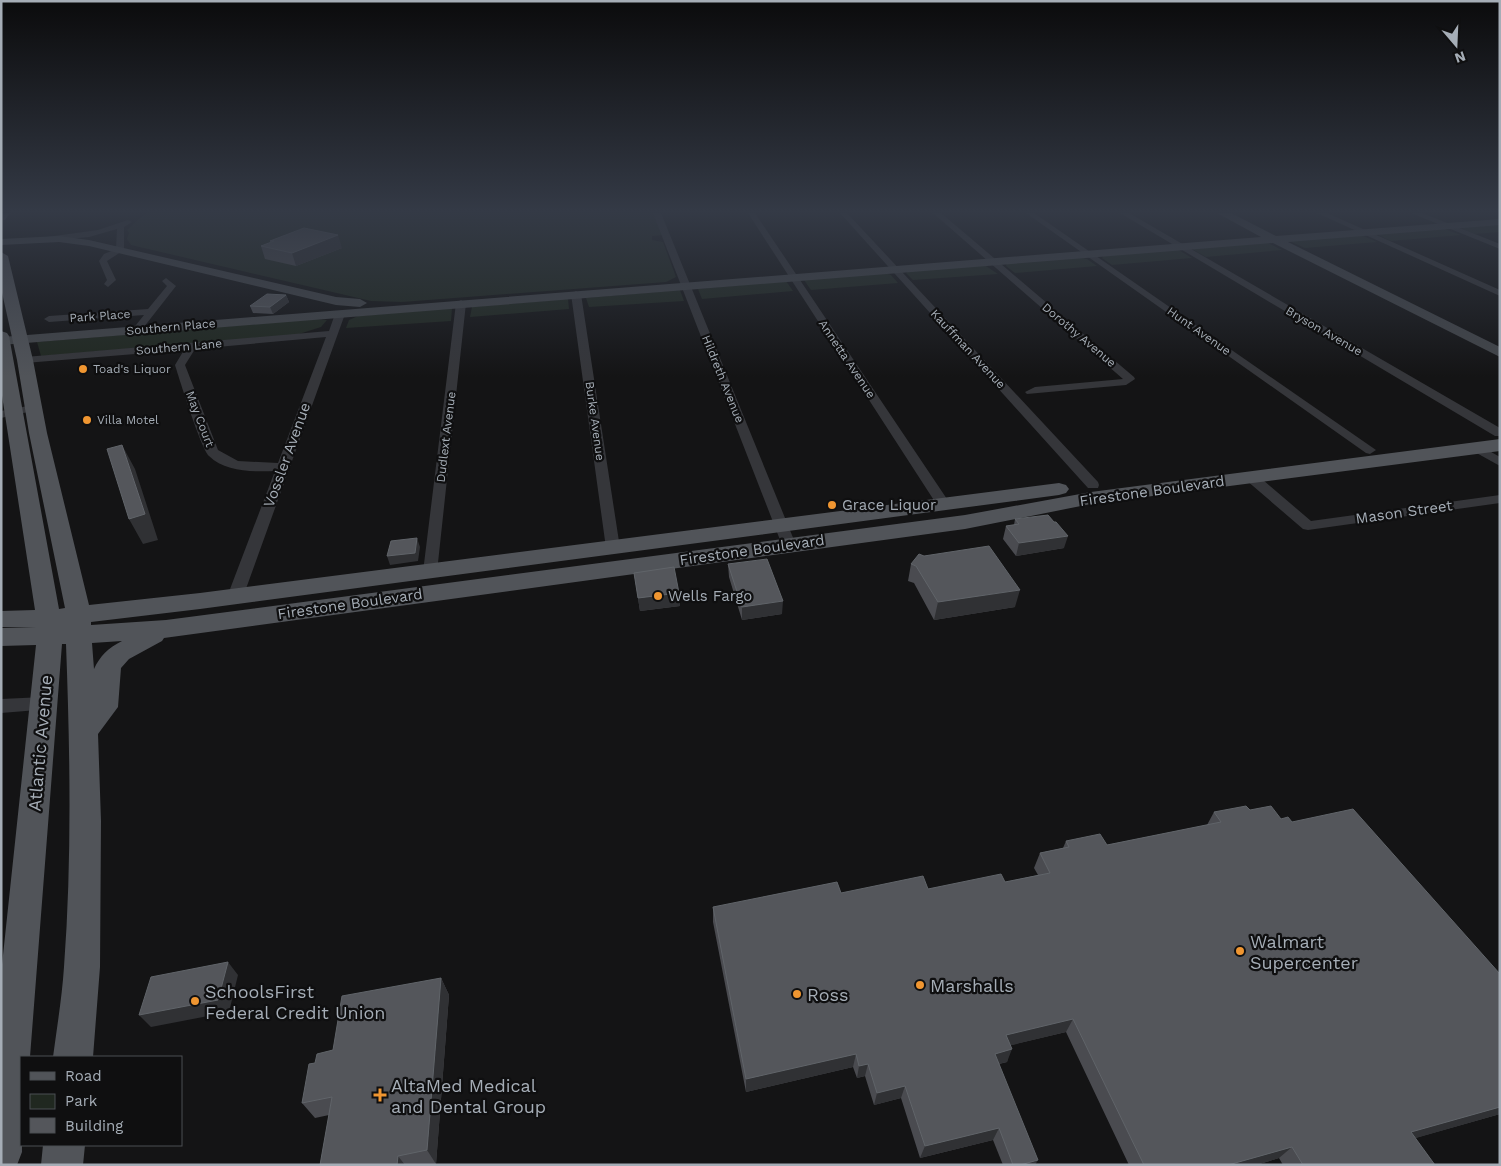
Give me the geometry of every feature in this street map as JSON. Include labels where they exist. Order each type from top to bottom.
[{"type":"main road","name":"Atlantic Avenue","points":[[2,267],[16,412],[64,626],[84,732],[82,967],[73,1056]]},
{"type":"main road","name":"Atlantic Avenue","points":[[1,1152],[22,960],[44,704],[64,626],[77,598],[67,552],[16,412],[25,360],[8,339]]},
{"type":"main road","name":"Firestone Boulevard","points":[[1,637],[235,597],[613,548],[973,521],[1091,498],[1477,448],[1499,437]]},
{"type":"main road","name":"Firestone Boulevard","points":[[1,619],[64,626],[166,629],[785,536],[944,505],[1370,450],[1499,437]]},
{"type":"main road","points":[[84,732],[104,707],[106,672],[110,663],[132,645],[166,629]]},
{"type":"main road","points":[[62,1165],[64,1146]]},
{"type":"street","points":[[106,267],[112,280],[108,284]]},
{"type":"street","points":[[187,267],[338,307]]},
{"type":"street","name":"Hildreth Avenue","points":[[679,267],[785,536]]},
{"type":"street","name":"Annetta Avenue","points":[[786,267],[944,505]]},
{"type":"street","name":"Southern Place","points":[[8,339],[138,330],[338,307],[442,305],[901,267]]},
{"type":"street","name":"Dorothy Avenue","points":[[999,267],[1130,380],[1085,388],[1010,395]]},
{"type":"street","name":"Hunt Avenue","points":[[1106,267],[1370,450]]},
{"type":"street","name":"Bryson Avenue","points":[[1214,267],[1499,437]]},
{"type":"street","points":[[1330,267],[1500,353]]},
{"type":"street","points":[[1443,267],[1500,293]]},
{"type":"street","name":"Kauffman Avenue","points":[[893,268],[1093,485]]},
{"type":"street","points":[[138,330],[172,286],[166,281]]},
{"type":"street","name":"Burke Avenue","points":[[576,294],[613,548]]},
{"type":"street","name":"Dudlext Avenue","points":[[430,572],[461,303]]},
{"type":"street","name":"Vossler Avenue","points":[[235,597],[332,334],[338,307]]},
{"type":"street","name":"Park Place","points":[[49,319],[152,312]]},
{"type":"street","name":"Southern Lane","points":[[25,360],[332,334]]},
{"type":"street","name":"May Court","points":[[191,346],[180,365],[214,454],[224,460],[250,466],[263,468],[283,467]]},
{"type":"street","points":[[1477,448],[1500,462]]},
{"type":"street","name":"Mason Street","points":[[1251,477],[1308,526],[1500,498]]},
{"type":"street","points":[[1,706],[44,704]]},
{"type":"green space","points":[[227,267],[672,267],[676,277],[666,282],[402,302],[371,301]]},
{"type":"green space","points":[[941,267],[988,267],[998,274],[913,280],[906,273],[910,270]]},
{"type":"green space","points":[[1008,267],[1080,267],[1015,273]]},
{"type":"green space","points":[[882,272],[891,275],[898,283],[811,290],[804,280]]},
{"type":"green space","points":[[786,281],[793,291],[702,299],[698,289]]},
{"type":"green space","points":[[680,290],[684,301],[589,307],[586,298]]},
{"type":"green space","points":[[568,299],[569,309],[470,317],[472,307]]},
{"type":"green space","points":[[452,308],[451,321],[346,328],[349,320],[358,316]]},
{"type":"green space","points":[[316,319],[327,320],[321,327],[296,335],[41,356],[37,342]]},
{"type":"building","points":[[267,294],[286,295],[270,307],[250,306]]},
{"type":"building","points":[[122,445],[145,514],[129,519],[107,449]]},
{"type":"building","points":[[1048,515],[1068,536],[1019,543],[1006,526],[1019,524],[1015,519]]},
{"type":"building","points":[[417,538],[415,553],[387,556],[391,541]]},
{"type":"building","points":[[989,546],[1020,590],[938,602],[916,566],[911,564],[919,554],[924,556]]},
{"type":"building","points":[[767,559],[783,601],[742,607],[728,564]]},
{"type":"building","points":[[674,567],[679,593],[638,598],[634,573]]},
{"type":"building","name":"Walmart Supercenter","points":[[1246,806],[1250,810],[1271,806],[1281,819],[1288,817],[1292,822],[1353,809],[1500,974],[1500,1107],[1411,1132],[1435,1165],[1303,1165],[1292,1147],[1228,1165],[1144,1165],[1073,1019],[1006,1035],[1012,1049],[995,1054],[1038,1160],[1020,1165],[1013,1165],[999,1128],[925,1146],[905,1086],[877,1093],[868,1064],[859,1066],[856,1054],[746,1079],[713,907],[837,882],[841,893],[923,876],[928,889],[1001,874],[1005,882],[1050,873],[1040,853],[1069,847],[1066,841],[1100,834],[1107,845],[1221,822],[1214,812]]},
{"type":"building","points":[[228,962],[218,1000],[139,1015],[151,977]]},
{"type":"building","name":"AltaMed Medical and Dental Group","points":[[441,978],[427,1150],[398,1156],[397,1165],[320,1165],[332,1097],[302,1103],[309,1064],[315,1063],[317,1054],[333,1050],[342,996]]},
{"type":"place","name":"Toad's Liquor","points":[[83,369]]},
{"type":"place","name":"Villa Motel","points":[[87,420]]},
{"type":"place","name":"Grace Liquor","points":[[832,505]]},
{"type":"place","name":"Wells Fargo","points":[[658,596]]},
{"type":"place","name":"Walmart Supercenter","points":[[1240,951]]},
{"type":"place","name":"Marshalls","points":[[920,985]]},
{"type":"place","name":"Ross","points":[[797,994]]},
{"type":"place","name":"SchoolsFirst Federal Credit Union","points":[[195,1001]]},
{"type":"place","name":"AltaMed Medical and Dental Group","points":[[380,1095]]}]
